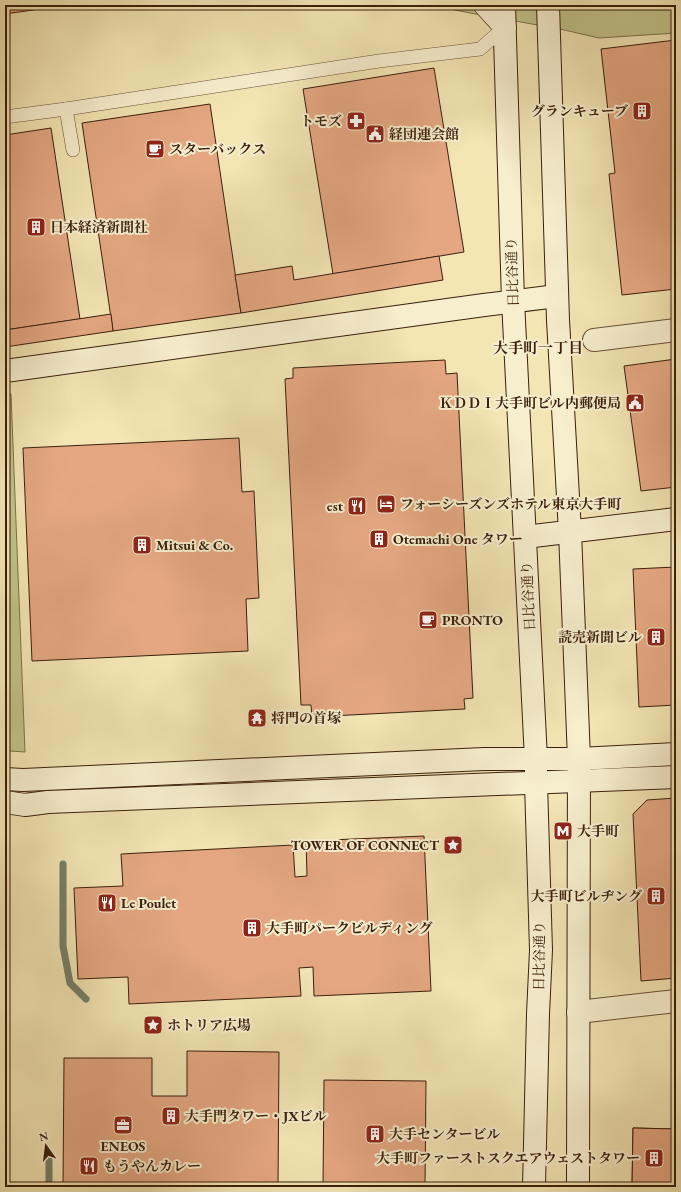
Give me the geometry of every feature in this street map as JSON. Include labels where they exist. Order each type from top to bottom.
[{"type":"main road","points":[[485,5],[505,27]]},
{"type":"main road","name":"日比谷通り","points":[[504,5],[513,301],[536,759],[541,950],[534,1187]]},
{"type":"main road","points":[[548,5],[557,296],[570,532],[579,758],[578,1187]]},
{"type":"main road","points":[[5,371],[557,296]]},
{"type":"main road","points":[[594,340],[676,330]]},
{"type":"main road","points":[[525,537],[676,519]]},
{"type":"main road","points":[[11,782],[476,759],[579,758],[676,754]]},
{"type":"main road","points":[[5,817],[15,804],[676,776]]},
{"type":"main road","points":[[578,1012],[676,1001]]},
{"type":"lane","points":[[5,118],[379,61],[480,49],[505,27]]},
{"type":"lane","points":[[66,109],[73,150]]},
{"type":"green space","points":[[430,5],[676,5],[676,33],[599,38],[560,29]]},
{"type":"green space","points":[[11,394],[25,752],[10,751],[5,742],[5,395]]},
{"type":"building","points":[[5,5],[68,5],[5,14]]},
{"type":"building","name":"グランキューブ","points":[[676,40],[676,289],[622,295],[609,174],[615,173],[601,49]]},
{"type":"building","points":[[434,68],[464,252],[333,274],[303,89]]},
{"type":"building","points":[[210,104],[241,313],[113,331],[82,123]]},
{"type":"building","name":"日本経済新聞社","points":[[51,128],[80,319],[5,330],[5,135]]},
{"type":"building","points":[[439,256],[443,280],[241,313],[235,275],[292,266],[294,280]]},
{"type":"building","points":[[111,314],[113,331],[5,347],[5,330]]},
{"type":"building","points":[[676,359],[676,487],[641,491],[624,366]]},
{"type":"building","name":"Otemachi One タワー","points":[[445,360],[446,374],[457,373],[473,698],[464,699],[465,709],[312,717],[311,705],[301,705],[285,379],[293,378],[293,368]]},
{"type":"building","name":"Mitsui & Co.","points":[[239,438],[242,492],[254,491],[259,598],[246,599],[248,651],[32,661],[23,448]]},
{"type":"building","name":"読売新聞ビル","points":[[676,567],[676,705],[639,707],[633,569]]},
{"type":"building","name":"大手町ビルヂング","points":[[676,798],[676,978],[641,981],[633,814],[647,800]]},
{"type":"building","name":"大手町パークビルディング","points":[[424,836],[431,991],[314,996],[313,967],[299,968],[301,996],[129,1004],[128,977],[78,979],[74,888],[123,886],[121,854],[293,845],[295,877],[307,876],[306,841]]},
{"type":"building","name":"大手門タワー・JXビル","points":[[187,1051],[279,1052],[278,1187],[63,1187],[64,1058],[152,1058],[152,1096],[187,1096]]},
{"type":"building","name":"大手センタービル","points":[[324,1080],[426,1081],[425,1187],[323,1187]]},
{"type":"building","name":"大手町ファーストスクエアウェストタワー","points":[[633,1128],[676,1129],[676,1187],[632,1187]]},
{"type":"building","name":"大手町ファーストスクエアウェストタワー","points":[[633,1128],[676,1129],[676,1187],[632,1187]]},
{"type":"waterway","points":[[63,864],[63,946],[70,983],[86,999]]},
{"type":"waterway","points":[[49,1156],[49,1187]]},
{"type":"place","name":"グランキューブ","points":[[642,111]]},
{"type":"place","name":"トモズ","points":[[356,121]]},
{"type":"place","name":"経団連会館","points":[[375,134]]},
{"type":"place","name":"スターバックス","points":[[155,149]]},
{"type":"place","name":"日本経済新聞社","points":[[36,227]]},
{"type":"place","name":"ＫＤＤＩ大手町ビル内郵便局","points":[[635,403]]},
{"type":"place","name":"フォーシーズンズホテル東京大手町","points":[[386,504]]},
{"type":"place","name":"est","points":[[357,506]]},
{"type":"place","name":"Otemachi One タワー","points":[[379,539]]},
{"type":"place","name":"Mitsui & Co.","points":[[142,545]]},
{"type":"place","name":"PRONTO","points":[[428,620]]},
{"type":"place","name":"読売新聞ビル","points":[[656,637]]},
{"type":"place","name":"将門の首塚","points":[[257,718]]},
{"type":"place","name":"大手町","points":[[563,831]]},
{"type":"place","name":"TOWER OF CONNECT","points":[[453,845]]},
{"type":"place","name":"大手町ビルヂング","points":[[656,896]]},
{"type":"place","name":"Le Poulet","points":[[107,903]]},
{"type":"place","name":"大手町パークビルディング","points":[[252,928]]},
{"type":"place","name":"ホトリア広場","points":[[153,1025]]},
{"type":"place","name":"大手門タワー・JXビル","points":[[171,1116]]},
{"type":"place","name":"ENEOS","points":[[123,1125]]},
{"type":"place","name":"大手センタービル","points":[[375,1134]]},
{"type":"place","name":"大手町ファーストスクエアウェストタワー","points":[[654,1158]]},
{"type":"place","name":"もうやんカレー","points":[[89,1166]]},
{"type":"district","name":"大手町一丁目","points":[[538,348]]}]
